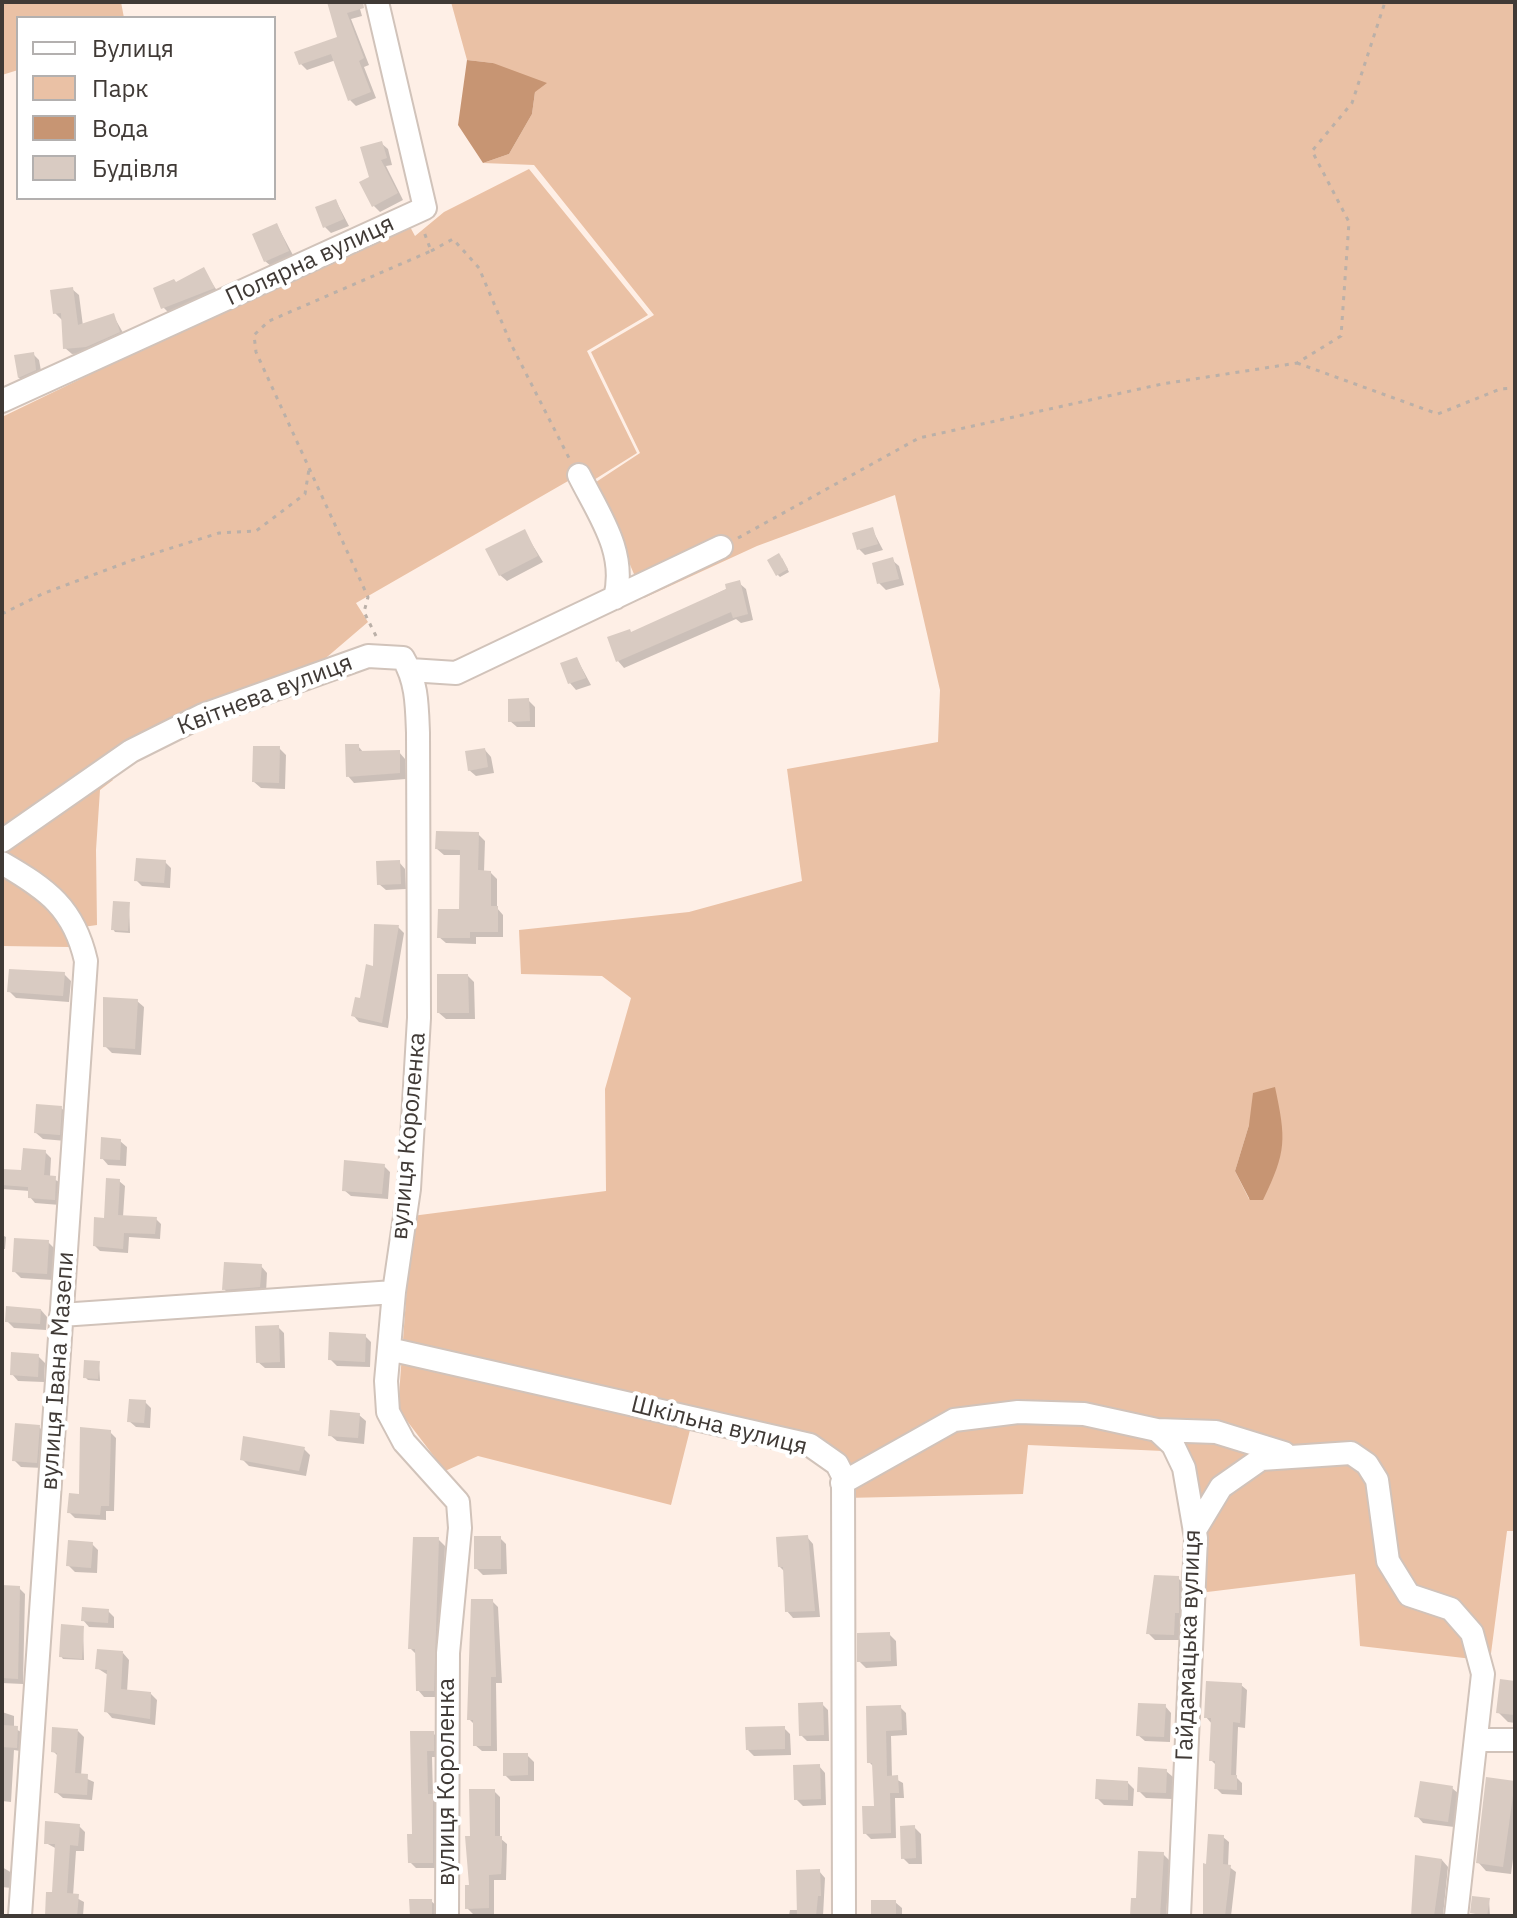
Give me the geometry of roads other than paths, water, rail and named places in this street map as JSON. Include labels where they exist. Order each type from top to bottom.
[{"type":"street","name":"Полярна вулиця","points":[[2,401],[425,208],[377,2]]},
{"type":"street","points":[[579,475],[611,539],[621,575],[615,598]]},
{"type":"street","points":[[406,664],[456,673],[721,547]]},
{"type":"street","name":"Квітнева вулиця","points":[[2,841],[131,751],[203,715],[368,656],[406,664]]},
{"type":"street","name":"вулиця Короленка","points":[[406,664],[418,721],[419,1018],[409,1189],[389,1349],[388,1412],[404,1442],[458,1502],[460,1528],[448,1653],[447,1916]]},
{"type":"street","name":"вулиця Івана Мазепи","points":[[2,863],[31,880],[64,907],[81,939],[86,961],[20,1916]]},
{"type":"street","points":[[61,1315],[394,1292]]},
{"type":"street","name":"Шкільна вулиця","points":[[389,1349],[810,1445],[837,1464],[842,1483]]},
{"type":"street","points":[[844,1916],[842,1483],[954,1420],[1018,1412],[1084,1414],[1157,1430],[1216,1432],[1293,1456]]},
{"type":"street","name":"Гайдамацька вулиця","points":[[1157,1430],[1173,1445],[1184,1468],[1195,1530],[1179,1916]]},
{"type":"street","points":[[1195,1530],[1221,1487],[1261,1459],[1351,1453],[1367,1464],[1377,1480],[1388,1561],[1409,1595],[1451,1609],[1472,1633],[1483,1674],[1456,1916]]},
{"type":"street","points":[[1476,1740],[1515,1740]]},
{"type":"water","points":[[467,60],[493,63],[547,83],[535,92],[532,114],[509,154],[483,163],[458,125]]},
{"type":"water","points":[[1275,1087],[1282,1133],[1280,1156],[1263,1200],[1250,1200],[1235,1171],[1249,1125],[1253,1093]]}]
